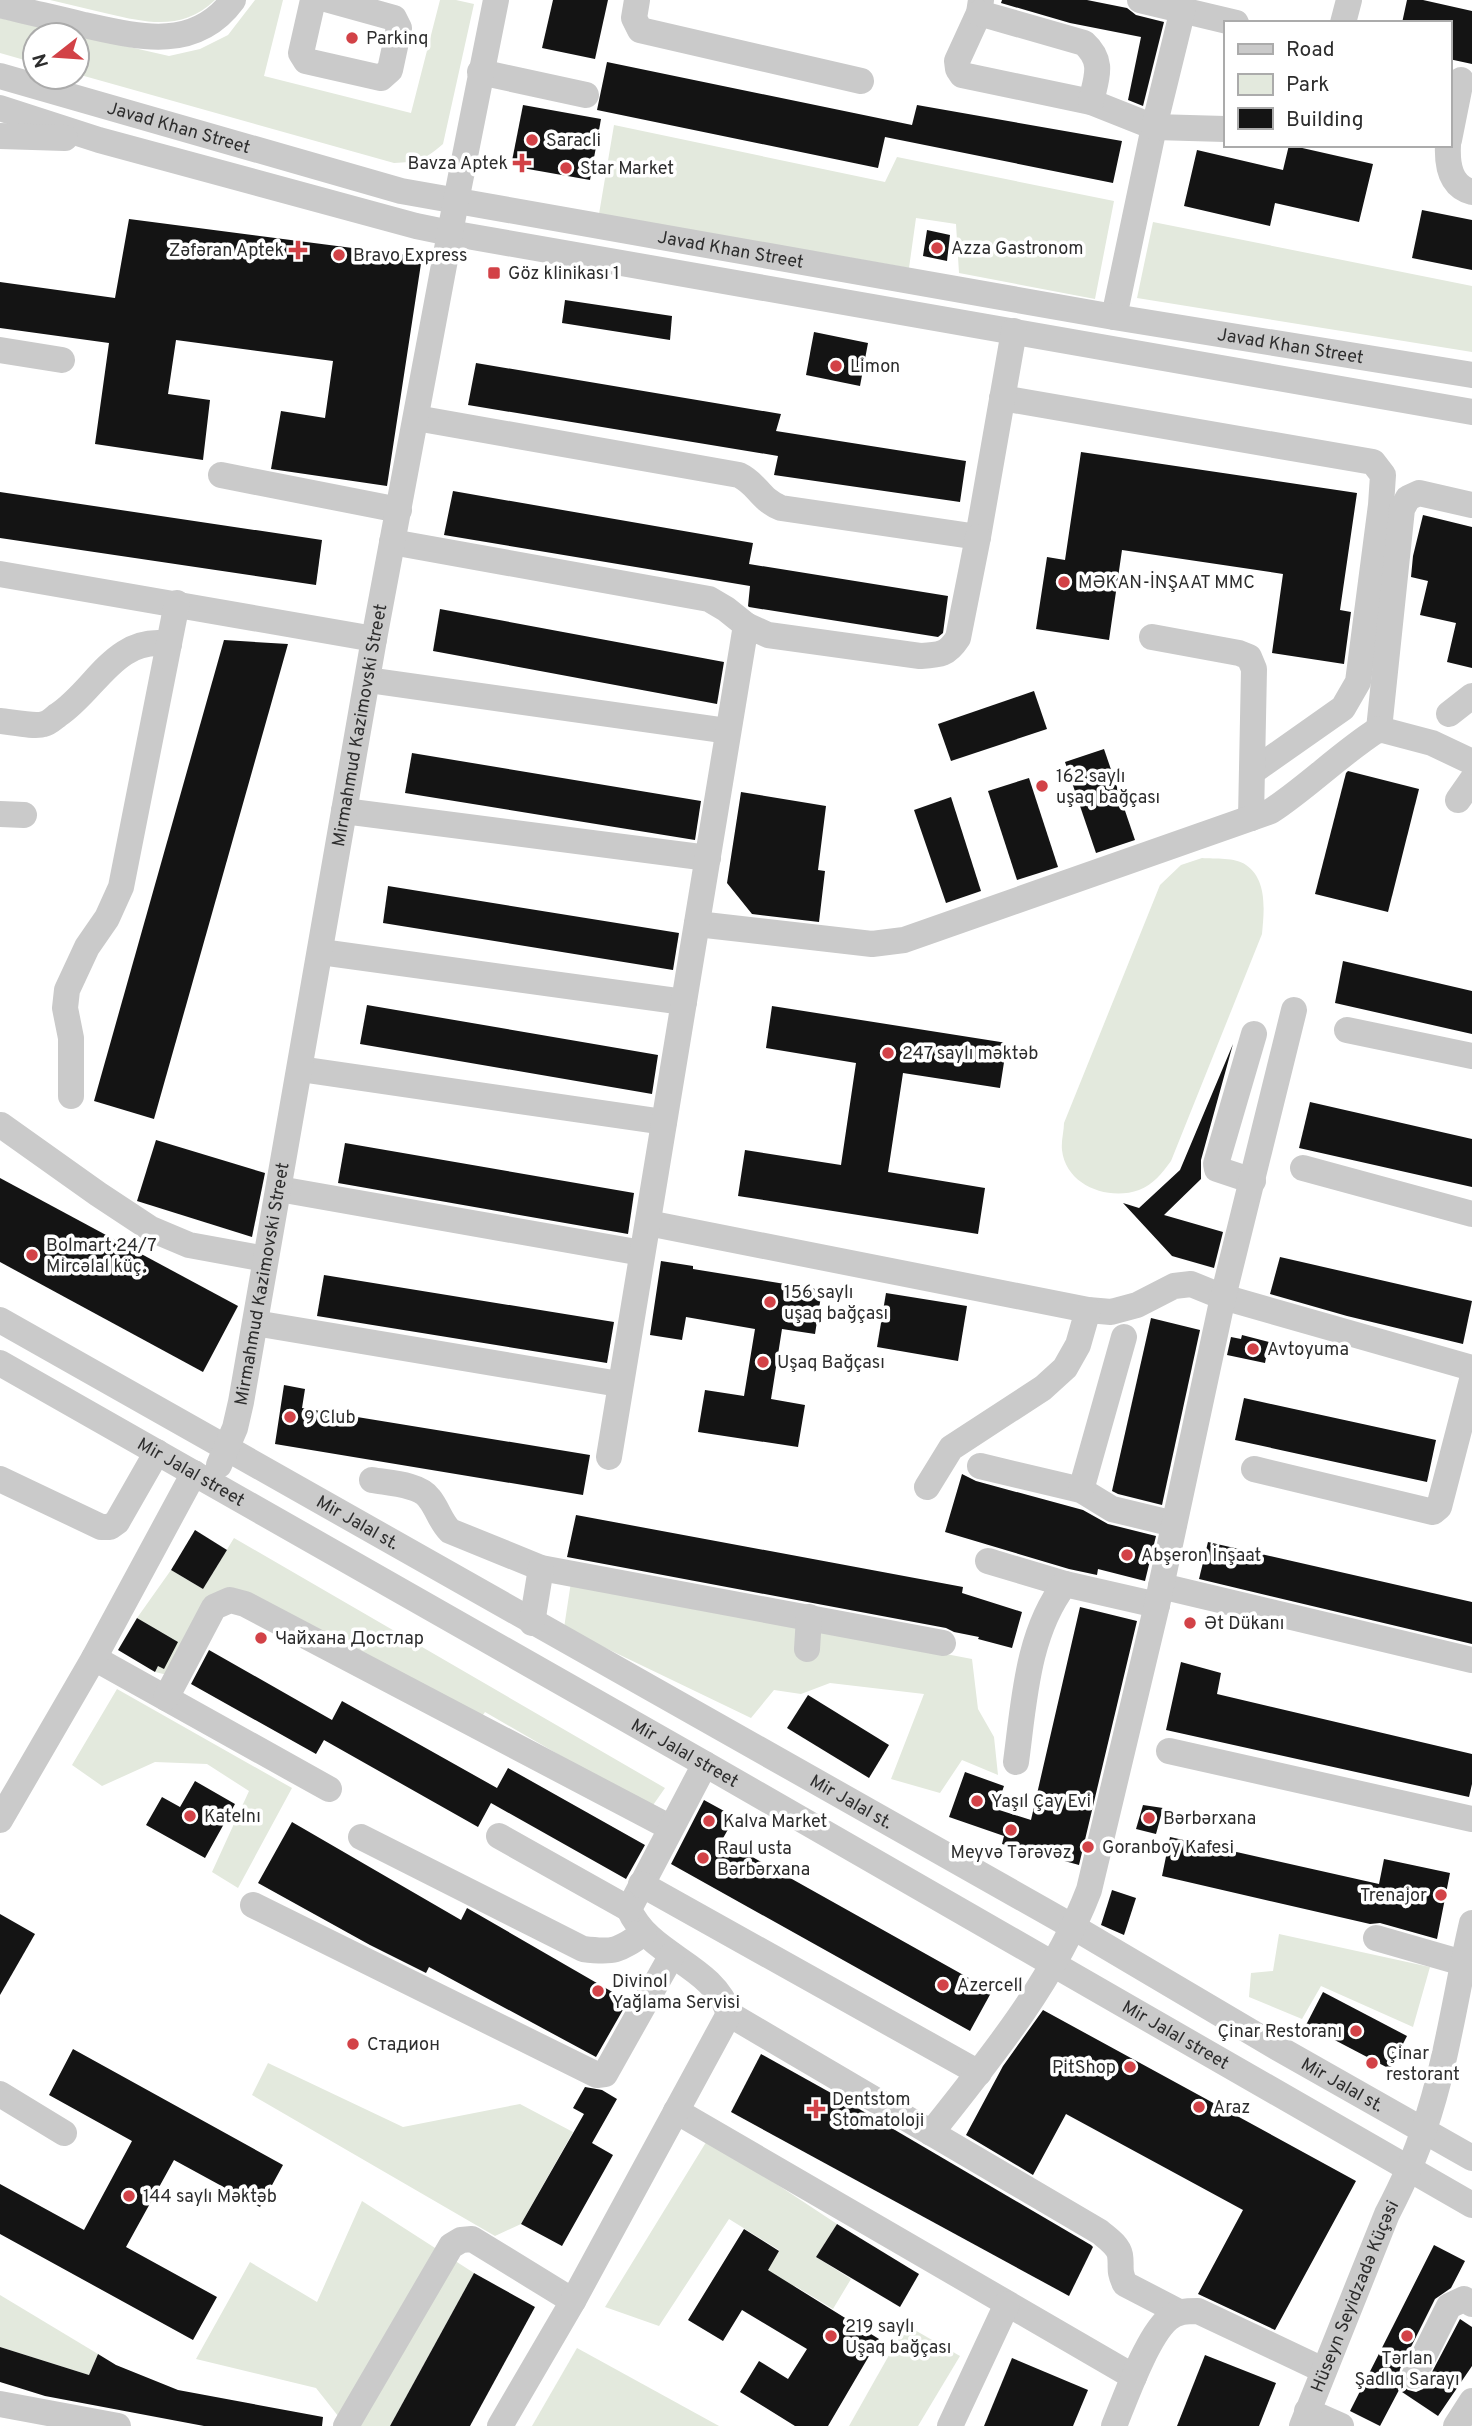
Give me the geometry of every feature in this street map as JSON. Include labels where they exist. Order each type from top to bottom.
[{"type":"street","points":[[0,5],[152,38],[179,36],[205,27],[233,0]]},
{"type":"street","points":[[313,0],[301,53],[306,61],[381,78],[390,69],[399,28],[394,18],[329,0]]},
{"type":"street","name":"Mirmahmud Kazimovski Street","points":[[0,1820],[202,1478],[227,1451],[235,1429],[374,639],[480,72],[496,0]]},
{"type":"street","points":[[637,0],[634,18],[640,30],[861,81]]},
{"type":"street","points":[[1140,0],[1228,21]]},
{"type":"street","points":[[1344,21],[1349,0]]},
{"type":"street","points":[[1091,102],[1098,67],[1094,52],[1084,43],[980,6],[957,61],[962,75],[1091,102],[1154,127],[1224,129]]},
{"type":"street","points":[[1114,317],[1154,127],[1183,9]]},
{"type":"street","points":[[480,72],[586,95]]},
{"type":"street","name":"Javad Khan Street","points":[[0,76],[401,191],[1114,317],[1472,374]]},
{"type":"street","points":[[1451,130],[1461,80]]},
{"type":"street","points":[[0,108],[99,140]]},
{"type":"street","points":[[0,136],[99,140]]},
{"type":"street","name":"Javad Khan Street","points":[[99,140],[450,233],[1472,412]]},
{"type":"street","points":[[1448,147],[1451,175],[1462,189],[1472,192]]},
{"type":"street","points":[[392,542],[709,600],[747,625],[768,635],[920,656],[938,655],[950,650],[958,638],[1014,331]]},
{"type":"street","points":[[0,350],[62,360]]},
{"type":"street","points":[[1002,398],[1373,462],[1383,475],[1358,682],[1343,708],[1252,772]]},
{"type":"street","points":[[416,418],[739,475],[747,479],[766,502],[781,508],[978,537]]},
{"type":"street","points":[[221,475],[399,510]]},
{"type":"street","points":[[1379,729],[1402,509],[1408,498],[1419,493],[1472,505]]},
{"type":"street","points":[[0,574],[374,639]]},
{"type":"street","points":[[71,1096],[71,1038],[65,1008],[67,990],[87,947],[107,918],[121,887],[177,604]]},
{"type":"street","points":[[609,1457],[747,625]]},
{"type":"street","points":[[1152,637],[1249,657],[1254,669],[1251,818]]},
{"type":"street","points":[[0,721],[44,724],[69,708],[104,667],[132,648],[154,642],[169,644]]},
{"type":"street","points":[[368,680],[728,731]]},
{"type":"street","points":[[1449,714],[1472,696]]},
{"type":"street","points":[[697,924],[872,944],[904,940],[1271,811],[1290,799],[1358,742],[1379,729],[1432,743],[1472,762]]},
{"type":"street","points":[[344,811],[708,858]]},
{"type":"street","points":[[321,951],[684,1002]]},
{"type":"street","points":[[931,2133],[979,2073],[1054,1965],[1074,1927],[1097,1861],[1159,1595],[1223,1297],[1294,1010]]},
{"type":"street","points":[[1347,1030],[1472,1056]]},
{"type":"street","points":[[1253,1181],[1217,1169],[1216,1164],[1254,1034]]},
{"type":"street","points":[[300,1069],[664,1122]]},
{"type":"street","points":[[1,1125],[151,1229],[189,1245],[265,1259]]},
{"type":"street","points":[[1303,1168],[1472,1214]]},
{"type":"street","points":[[279,1189],[642,1253]]},
{"type":"street","points":[[648,1223],[1088,1310],[1111,1312],[1137,1305],[1174,1286],[1191,1284],[1223,1297],[1472,1368]]},
{"type":"street","points":[[927,1487],[951,1448],[1043,1388],[1065,1368],[1078,1345],[1088,1310]]},
{"type":"street","name":"Mir Jalal street","points":[[0,1321],[227,1451]]},
{"type":"street","points":[[255,1323],[620,1384]]},
{"type":"street","points":[[1081,1490],[1124,1337]]},
{"type":"street","name":"Mir Jalal street","points":[[0,1363],[705,1764],[1365,2145],[1409,2167]]},
{"type":"street","points":[[1254,1469],[1433,1513],[1439,1507],[1472,1380]]},
{"type":"street","name":"Mir Jalal st.","points":[[227,1451],[1074,1927],[1278,2048],[1472,2158]]},
{"type":"street","points":[[0,1479],[101,1527],[110,1527],[117,1522],[157,1452]]},
{"type":"street","points":[[980,1466],[1081,1490],[1112,1509],[1174,1524]]},
{"type":"street","points":[[372,1480],[422,1490],[450,1531],[541,1568],[943,1643]]},
{"type":"street","points":[[988,1561],[1065,1584],[1159,1595],[1472,1660]]},
{"type":"street","points":[[532,1623],[541,1568]]},
{"type":"street","points":[[1016,1762],[1027,1682],[1037,1641],[1056,1595],[1065,1584]]},
{"type":"street","points":[[166,1698],[214,1607],[230,1600],[257,1610],[671,1828]]},
{"type":"street","points":[[807,1649],[809,1617]]},
{"type":"street","points":[[94,1658],[329,1789]]},
{"type":"street","points":[[1169,1751],[1472,1819]]},
{"type":"street","points":[[629,1909],[705,1764]]},
{"type":"street","points":[[499,1836],[629,1909],[644,1933],[709,1982],[724,2000],[729,2014],[1100,2232],[1114,2244],[1120,2254],[1119,2271],[1125,2284],[1180,2312]]},
{"type":"street","points":[[361,1838],[583,1949],[604,1952],[620,1950],[644,1933]]},
{"type":"street","points":[[641,1884],[979,2073]]},
{"type":"street","points":[[253,1905],[597,2075],[605,2074],[672,1955]]},
{"type":"street","name":"Hüseyn Seyidzadə Küçəsi","points":[[1305,2419],[1387,2214],[1409,2167],[1424,2129],[1441,2069],[1460,2030],[1462,1964],[1472,1923]]},
{"type":"street","points":[[1376,1938],[1462,1964]]},
{"type":"street","points":[[500,2426],[573,2301],[729,2014]]},
{"type":"street","points":[[0,2094],[64,2133]]},
{"type":"street","points":[[676,2110],[1134,2377]]},
{"type":"street","points":[[1409,2167],[1472,2204]]},
{"type":"street","points":[[346,2426],[451,2246],[461,2240],[472,2239],[573,2301]]},
{"type":"street","points":[[1414,2376],[1449,2306],[1464,2299],[1472,2304]]},
{"type":"street","points":[[950,2426],[1007,2304]]},
{"type":"street","points":[[1114,2426],[1134,2377],[1159,2329],[1169,2318],[1180,2312],[1198,2311],[1323,2370]]},
{"type":"street","points":[[1456,2426],[1472,2402]]},
{"type":"street","points":[[0,2404],[118,2426]]},
{"type":"street","points":[[1305,2419],[1341,2426]]},
{"type":"green space","points":[[50,0],[215,0],[190,17],[151,22]]},
{"type":"green space","points":[[255,0],[283,0],[264,76],[411,113],[440,0],[474,4],[443,144],[431,154],[409,162],[394,163],[91,78],[91,38],[169,56],[200,49],[228,35]]},
{"type":"green space","points":[[0,18],[21,23],[21,59],[0,53]]},
{"type":"green space","points":[[614,125],[885,182],[897,157],[1114,201],[1095,299],[959,273],[956,224],[916,218],[909,268],[599,214]]},
{"type":"green space","points":[[1153,222],[1472,286],[1472,352],[1137,298]]},
{"type":"green space","points":[[1202,858],[1236,861],[1253,871],[1263,897],[1262,934],[1171,1161],[1157,1178],[1144,1188],[1127,1193],[1103,1192],[1080,1181],[1065,1163],[1062,1147],[1064,1123],[1160,885],[1181,865]]},
{"type":"green space","points":[[234,1538],[665,1788],[651,1808],[485,1712],[469,1735],[232,1606],[198,1644],[180,1678],[155,1672],[173,1640],[137,1618],[171,1570],[203,1589]]},
{"type":"green space","points":[[571,1582],[972,1659],[978,1709],[994,1737],[998,1775],[962,1760],[940,1793],[891,1779],[924,1694],[830,1683],[801,1694],[774,1690],[751,1718],[564,1628]]},
{"type":"green space","points":[[117,1689],[292,1788],[238,1888],[212,1872],[249,1791],[207,1764],[155,1762],[102,1786],[72,1765]]},
{"type":"green space","points":[[1279,1934],[1430,1967],[1413,2027],[1321,1986],[1302,2019],[1249,1997],[1251,1973],[1273,1971]]},
{"type":"green space","points":[[268,2063],[403,2127],[520,2104],[573,2132],[521,2224],[495,2236],[252,2095]]},
{"type":"green space","points":[[708,2139],[837,2224],[816,2257],[851,2279],[833,2309],[795,2286],[785,2301],[758,2285],[779,2250],[729,2219],[659,2326],[605,2307]]},
{"type":"green space","points":[[362,2201],[474,2273],[390,2426],[346,2426],[316,2388],[196,2359],[250,2262],[317,2302]]},
{"type":"green space","points":[[0,2295],[98,2354],[89,2375],[0,2347]]},
{"type":"green space","points":[[906,2325],[960,2356],[918,2426],[849,2426]]},
{"type":"green space","points":[[577,2348],[719,2426],[532,2426]]},
{"type":"building","points":[[553,0],[608,0],[595,59],[542,48]]},
{"type":"building","points":[[1002,0],[1087,0],[1127,8],[1136,15],[1164,22],[1143,106],[1128,100],[1141,37],[1070,23],[1001,3]]},
{"type":"building","points":[[1407,0],[1423,0],[1472,11],[1472,64],[1451,59],[1451,21],[1402,21]]},
{"type":"building","points":[[607,62],[912,125],[917,105],[1122,141],[1113,183],[885,137],[878,168],[597,110]]},
{"type":"building","points":[[523,105],[601,119],[590,180],[511,166]]},
{"type":"building","points":[[1289,147],[1373,164],[1359,222],[1275,203],[1270,226],[1184,206],[1197,150],[1283,170]]},
{"type":"building","points":[[1422,210],[1472,220],[1472,270],[1412,258]]},
{"type":"building","points":[[129,219],[422,257],[387,486],[271,469],[281,411],[325,418],[333,361],[176,340],[168,394],[210,400],[203,460],[95,444],[109,343],[0,328],[0,282],[115,298]]},
{"type":"building","points":[[927,230],[950,235],[947,261],[923,256]]},
{"type":"building","points":[[565,300],[672,316],[670,340],[562,323]]},
{"type":"building","points":[[814,332],[868,343],[860,386],[806,375]]},
{"type":"building","points":[[476,363],[781,414],[776,431],[966,461],[960,502],[774,475],[778,456],[468,405]]},
{"type":"building","points":[[1081,452],[1357,493],[1340,610],[1351,612],[1344,664],[1272,653],[1283,574],[1122,550],[1109,640],[1036,629],[1047,557],[1065,560]]},
{"type":"building","points":[[453,491],[753,543],[749,564],[948,596],[943,633],[938,637],[749,607],[750,586],[444,535]]},
{"type":"building","points":[[0,492],[322,540],[316,585],[0,538]]},
{"type":"building","points":[[1423,515],[1472,527],[1472,668],[1447,662],[1456,623],[1420,615],[1428,581],[1411,577]]},
{"type":"building","points":[[440,609],[724,662],[717,704],[433,651]]},
{"type":"building","points":[[224,640],[288,644],[154,1119],[94,1101]]},
{"type":"building","points":[[1034,691],[1047,729],[951,761],[938,724]]},
{"type":"building","points":[[1104,749],[1135,840],[1096,853],[1065,762]]},
{"type":"building","points":[[412,753],[701,801],[695,840],[405,793]]},
{"type":"building","points":[[1348,771],[1419,789],[1388,912],[1315,894]]},
{"type":"building","points":[[1029,778],[1058,867],[1017,880],[988,791]]},
{"type":"building","points":[[741,792],[826,806],[818,870],[825,871],[819,922],[752,914],[727,883]]},
{"type":"building","points":[[951,797],[981,891],[946,903],[914,810]]},
{"type":"building","points":[[388,886],[679,933],[673,970],[383,923]]},
{"type":"building","points":[[1343,961],[1472,991],[1472,1034],[1335,1003]]},
{"type":"building","points":[[367,1005],[658,1055],[652,1094],[360,1044]]},
{"type":"building","points":[[772,1006],[1007,1043],[1000,1088],[903,1073],[888,1172],[985,1188],[978,1234],[738,1196],[745,1150],[841,1165],[856,1063],[766,1048]]},
{"type":"building","points":[[1233,1044],[1201,1160],[1201,1179],[1164,1215],[1223,1232],[1214,1268],[1172,1256],[1123,1203],[1139,1208],[1180,1170]]},
{"type":"building","points":[[1310,1102],[1472,1139],[1472,1187],[1299,1148]]},
{"type":"building","points":[[156,1140],[265,1173],[252,1237],[137,1201]]},
{"type":"building","points":[[345,1143],[634,1193],[628,1234],[338,1183]]},
{"type":"building","points":[[0,1178],[238,1306],[203,1372],[0,1262]]},
{"type":"building","points":[[1280,1257],[1472,1301],[1463,1344],[1270,1294]]},
{"type":"building","name":"Uşaq Bağçası","points":[[661,1261],[693,1266],[693,1269],[822,1290],[815,1334],[782,1329],[771,1399],[805,1405],[798,1447],[698,1432],[705,1390],[744,1396],[755,1329],[686,1317],[682,1340],[650,1335]]},
{"type":"building","points":[[324,1275],[614,1322],[607,1363],[317,1316]]},
{"type":"building","points":[[886,1293],[967,1306],[958,1361],[877,1347]]},
{"type":"building","points":[[1151,1318],[1200,1330],[1162,1505],[1112,1491]]},
{"type":"building","name":"Avtoyuma","points":[[1242,1335],[1269,1342],[1265,1363],[1227,1355],[1231,1337],[1241,1339]]},
{"type":"building","points":[[284,1385],[305,1389],[302,1408],[590,1455],[583,1495],[275,1444]]},
{"type":"building","points":[[1244,1398],[1436,1440],[1427,1482],[1235,1440]]},
{"type":"building","points":[[962,1474],[976,1481],[1083,1510],[1108,1524],[1156,1536],[1145,1581],[1098,1569],[1097,1575],[1069,1569],[945,1532]]},
{"type":"building","points":[[576,1515],[963,1587],[962,1593],[1022,1612],[1012,1648],[946,1628],[567,1557]]},
{"type":"building","points":[[195,1530],[227,1550],[203,1589],[171,1570]]},
{"type":"building","points":[[1208,1542],[1472,1602],[1472,1644],[1199,1579]]},
{"type":"building","points":[[1080,1607],[1137,1621],[1079,1865],[1002,1844],[1004,1836],[949,1817],[965,1772],[1004,1786],[996,1809],[1031,1820]]},
{"type":"building","points":[[137,1618],[178,1642],[164,1669],[158,1666],[155,1672],[118,1650]]},
{"type":"building","points":[[209,1650],[332,1720],[342,1701],[497,1788],[508,1768],[645,1845],[626,1879],[491,1803],[478,1827],[324,1740],[316,1754],[191,1684]]},
{"type":"building","points":[[1181,1662],[1221,1673],[1217,1694],[1472,1754],[1469,1797],[1166,1730]]},
{"type":"building","points":[[808,1695],[889,1745],[869,1778],[787,1728]]},
{"type":"building","name":"Katelnı","points":[[195,1781],[235,1804],[205,1858],[146,1825],[162,1797],[180,1807]]},
{"type":"building","points":[[704,1800],[735,1817],[722,1840],[992,1991],[970,2031],[671,1864]]},
{"type":"building","points":[[1143,1805],[1163,1808],[1156,1834],[1136,1829]]},
{"type":"building","points":[[292,1822],[461,1920],[467,1908],[628,2001],[596,2057],[429,1967],[426,1973],[370,1945],[258,1883]]},
{"type":"building","points":[[1170,1837],[1379,1884],[1384,1859],[1450,1873],[1437,1939],[1380,1923],[1370,1924],[1162,1876]]},
{"type":"building","points":[[1112,1890],[1136,1898],[1124,1935],[1101,1925]]},
{"type":"building","points":[[0,1914],[35,1934],[0,1995]]},
{"type":"building","name":"Çinar Restoranı","points":[[1323,1992],[1407,2036],[1390,2069],[1306,2025]]},
{"type":"building","points":[[1043,2010],[1356,2181],[1275,2330],[1198,2294],[1243,2210],[1066,2114],[1033,2175],[966,2135],[1003,2066]]},
{"type":"building","name":"144 saylı Məktəb","points":[[73,2049],[283,2165],[260,2207],[174,2160],[126,2247],[217,2297],[193,2340],[0,2234],[0,2184],[84,2230],[132,2141],[49,2095]]},
{"type":"building","points":[[761,2054],[1091,2245],[1093,2247],[1069,2296],[731,2112]]},
{"type":"building","points":[[585,2087],[602,2090],[617,2099],[592,2143],[613,2155],[562,2246],[521,2224],[584,2114],[573,2108]]},
{"type":"building","points":[[837,2224],[919,2274],[900,2307],[816,2257]]},
{"type":"building","points":[[744,2229],[779,2251],[768,2270],[879,2339],[828,2426],[795,2426],[740,2392],[759,2361],[788,2379],[807,2349],[742,2310],[723,2341],[688,2320]]},
{"type":"building","name":"Tərlan Şadlıq Sarayı","points":[[1434,2245],[1465,2261],[1451,2288],[1435,2299],[1398,2378],[1401,2385],[1408,2390],[1416,2392],[1423,2389],[1460,2319],[1472,2327],[1472,2366],[1438,2416],[1399,2390],[1380,2426],[1350,2411]]},
{"type":"building","points":[[474,2273],[535,2307],[470,2426],[390,2426]]},
{"type":"building","points":[[0,2347],[89,2375],[98,2354],[116,2365],[178,2390],[323,2417],[322,2426],[204,2426],[45,2396],[0,2382]]},
{"type":"building","points":[[1205,2355],[1276,2383],[1259,2426],[1177,2426]]},
{"type":"building","points":[[1012,2358],[1088,2390],[1073,2426],[984,2426]]},
{"type":"place","name":"Parkinq","points":[[352,38]]},
{"type":"place","name":"Saracli","points":[[532,140]]},
{"type":"place","name":"Bavza Aptek","points":[[522,163]]},
{"type":"place","name":"Star Market","points":[[566,168]]},
{"type":"place","name":"Azza Gastronom","points":[[937,248]]},
{"type":"place","name":"Zəfəran Aptek","points":[[298,250]]},
{"type":"place","name":"Bravo Express","points":[[339,255]]},
{"type":"place","name":"Göz klinikası 1","points":[[494,273]]},
{"type":"place","name":"Limon","points":[[836,366]]},
{"type":"place","name":"MƏKAN-İNŞAAT MMC","points":[[1064,582]]},
{"type":"place","name":"162 saylı uşaq bağçası","points":[[1042,786]]},
{"type":"place","name":"247 saylı məktəb","points":[[888,1053]]},
{"type":"place","name":"Bolmart 24/7 Mircәlal küç.","points":[[32,1255]]},
{"type":"place","name":"156 saylı uşaq bağçası","points":[[770,1302]]},
{"type":"place","name":"Avtoyuma","points":[[1253,1349]]},
{"type":"place","name":"Uşaq Bağçası","points":[[763,1362]]},
{"type":"place","name":"9 Club","points":[[290,1417]]},
{"type":"place","name":"Abşeron İnşaat","points":[[1127,1555]]},
{"type":"place","name":"Ət Dükanı","points":[[1190,1623]]},
{"type":"place","name":"Чайхана Достлар","points":[[261,1638]]},
{"type":"place","name":"Yaşıl Çay Evi","points":[[977,1801]]},
{"type":"place","name":"Katelnı","points":[[190,1816]]},
{"type":"place","name":"Bərbərxana","points":[[1149,1818]]},
{"type":"place","name":"Kalva Market","points":[[709,1821]]},
{"type":"place","name":"Meyvə Tərəvəz","points":[[1011,1830]]},
{"type":"place","name":"Goranboy Kafesi","points":[[1088,1847]]},
{"type":"place","name":"Raul usta Bərbərxana","points":[[703,1858]]},
{"type":"place","name":"Trenajor","points":[[1441,1895]]},
{"type":"place","name":"Azercell","points":[[943,1985]]},
{"type":"place","name":"Divinol Yağlama Servisi","points":[[598,1991]]},
{"type":"place","name":"Çinar Restoranı","points":[[1356,2031]]},
{"type":"place","name":"Стадион","points":[[353,2044]]},
{"type":"place","name":"Çinar restorant","points":[[1372,2063]]},
{"type":"place","name":"PitShop","points":[[1130,2067]]},
{"type":"place","name":"Araz","points":[[1199,2107]]},
{"type":"place","name":"Dentstom Stomatoloji","points":[[816,2109]]},
{"type":"place","name":"144 saylı Məktəb","points":[[129,2196]]},
{"type":"place","name":"219 saylı Uşaq bağçası","points":[[831,2336]]},
{"type":"place","name":"Tərlan Şadlıq Sarayı","points":[[1407,2336]]}]
